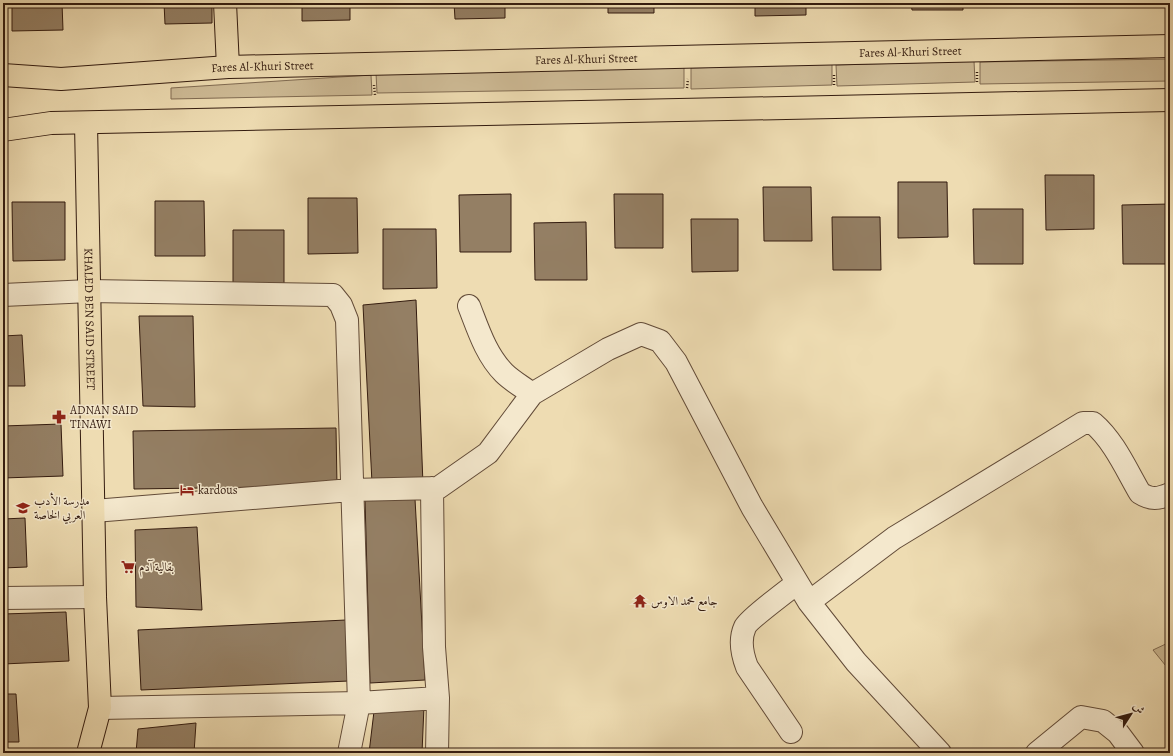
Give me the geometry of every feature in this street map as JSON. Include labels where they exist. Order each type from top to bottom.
[{"type":"main road","points":[[225,3],[228,67]]},
{"type":"main road","name":"Fares Al-Khuri Street","points":[[3,75],[61,79],[228,67],[1170,46]]},
{"type":"main road","points":[[3,84],[61,79]]},
{"type":"main road","points":[[3,130],[51,124],[86,123],[1170,100]]},
{"type":"main road","points":[[3,116],[51,124]]},
{"type":"main road","name":"KHALED BEN SAID STREET","points":[[86,123],[96,597],[100,708],[88,753]]},
{"type":"street","points":[[3,296],[90,291],[333,295],[341,305],[347,320],[351,490],[359,703],[349,753]]},
{"type":"street","points":[[469,306],[479,332],[493,360],[505,374],[532,394]]},
{"type":"street","points":[[94,511],[351,490],[438,488],[488,453],[532,394],[608,349],[641,334],[660,341],[676,362],[752,507],[809,602],[856,662],[940,753]]},
{"type":"street","points":[[809,602],[894,538],[1083,423],[1094,423],[1111,442],[1140,493],[1148,498],[1157,499],[1170,494]]},
{"type":"street","points":[[432,488],[434,647],[438,698],[437,753]]},
{"type":"street","points":[[791,732],[747,667],[743,655],[741,640],[745,626],[797,583]]},
{"type":"street","points":[[3,598],[96,597]]},
{"type":"street","points":[[100,708],[359,703],[438,698]]},
{"type":"street","points":[[1037,753],[1081,717],[1103,721],[1118,733],[1133,753]]},
{"type":"shaded area","points":[[1170,59],[1170,81],[980,84],[980,62]]},
{"type":"shaded area","points":[[974,61],[975,82],[837,86],[836,65]]},
{"type":"shaded area","points":[[832,64],[832,85],[691,89],[691,68]]},
{"type":"shaded area","points":[[684,67],[684,88],[377,93],[376,73]]},
{"type":"shaded area","points":[[371,75],[372,95],[171,99],[171,88]]},
{"type":"shaded area","points":[[1170,642],[1170,671],[1153,650]]},
{"type":"building","points":[[12,3],[62,3],[63,30],[12,31]]},
{"type":"building","points":[[164,3],[212,3],[212,23],[165,24]]},
{"type":"building","points":[[302,3],[350,3],[350,20],[302,21]]},
{"type":"building","points":[[454,3],[505,3],[505,18],[455,19]]},
{"type":"building","points":[[608,3],[654,3],[654,13],[608,13]]},
{"type":"building","points":[[755,3],[806,3],[806,15],[755,16]]},
{"type":"building","points":[[911,3],[963,3],[963,10],[912,10]]},
{"type":"building","points":[[1067,3],[1115,3],[1115,6],[1067,7]]},
{"type":"building","points":[[1045,175],[1094,175],[1094,229],[1046,230]]},
{"type":"building","points":[[898,182],[947,182],[948,237],[898,238]]},
{"type":"building","points":[[763,187],[811,187],[812,241],[764,241]]},
{"type":"building","points":[[511,194],[511,252],[460,252],[459,195]]},
{"type":"building","points":[[614,194],[663,194],[663,248],[615,248]]},
{"type":"building","points":[[308,198],[357,198],[358,253],[308,254]]},
{"type":"building","points":[[155,201],[204,201],[205,256],[155,256]]},
{"type":"building","points":[[12,202],[65,202],[65,260],[13,261]]},
{"type":"building","points":[[1170,204],[1170,264],[1123,264],[1122,205]]},
{"type":"building","points":[[973,209],[1023,209],[1023,264],[974,264]]},
{"type":"building","points":[[832,217],[880,217],[881,270],[833,270]]},
{"type":"building","points":[[691,219],[738,219],[738,271],[692,272]]},
{"type":"building","points":[[586,222],[587,280],[535,280],[534,223]]},
{"type":"building","points":[[383,229],[436,229],[437,288],[383,289]]},
{"type":"building","points":[[233,230],[284,230],[284,287],[233,287]]},
{"type":"building","points":[[416,300],[423,485],[372,483],[363,305]]},
{"type":"building","points":[[139,316],[193,316],[195,407],[143,406]]},
{"type":"building","points":[[22,335],[25,386],[3,386],[3,336]]},
{"type":"building","points":[[61,424],[63,476],[3,478],[3,426]]},
{"type":"building","points":[[336,428],[337,486],[134,489],[133,431]]},
{"type":"building","points":[[365,499],[415,499],[425,680],[370,683]]},
{"type":"building","points":[[25,518],[27,567],[3,568],[3,519]]},
{"type":"building","points":[[197,527],[202,610],[136,607],[135,530]]},
{"type":"building","points":[[66,612],[69,661],[3,664],[3,614]]},
{"type":"building","points":[[346,620],[349,681],[141,690],[138,630]]},
{"type":"building","points":[[3,694],[16,694],[19,742],[3,742]]},
{"type":"building","points":[[375,703],[424,706],[422,753],[369,753]]},
{"type":"building","points":[[196,723],[194,753],[136,753],[138,729]]},
{"type":"place","name":"ADNAN SAID TINAWI","points":[[59,417]]},
{"type":"place","name":"kardous","points":[[187,490]]},
{"type":"place","name":"مدرسة الأدب العربي الخاصة","points":[[23,508]]},
{"type":"place","name":"بقالية آدم","points":[[128,567]]},
{"type":"place","name":"جامع محمد الاوس","points":[[640,601]]}]
